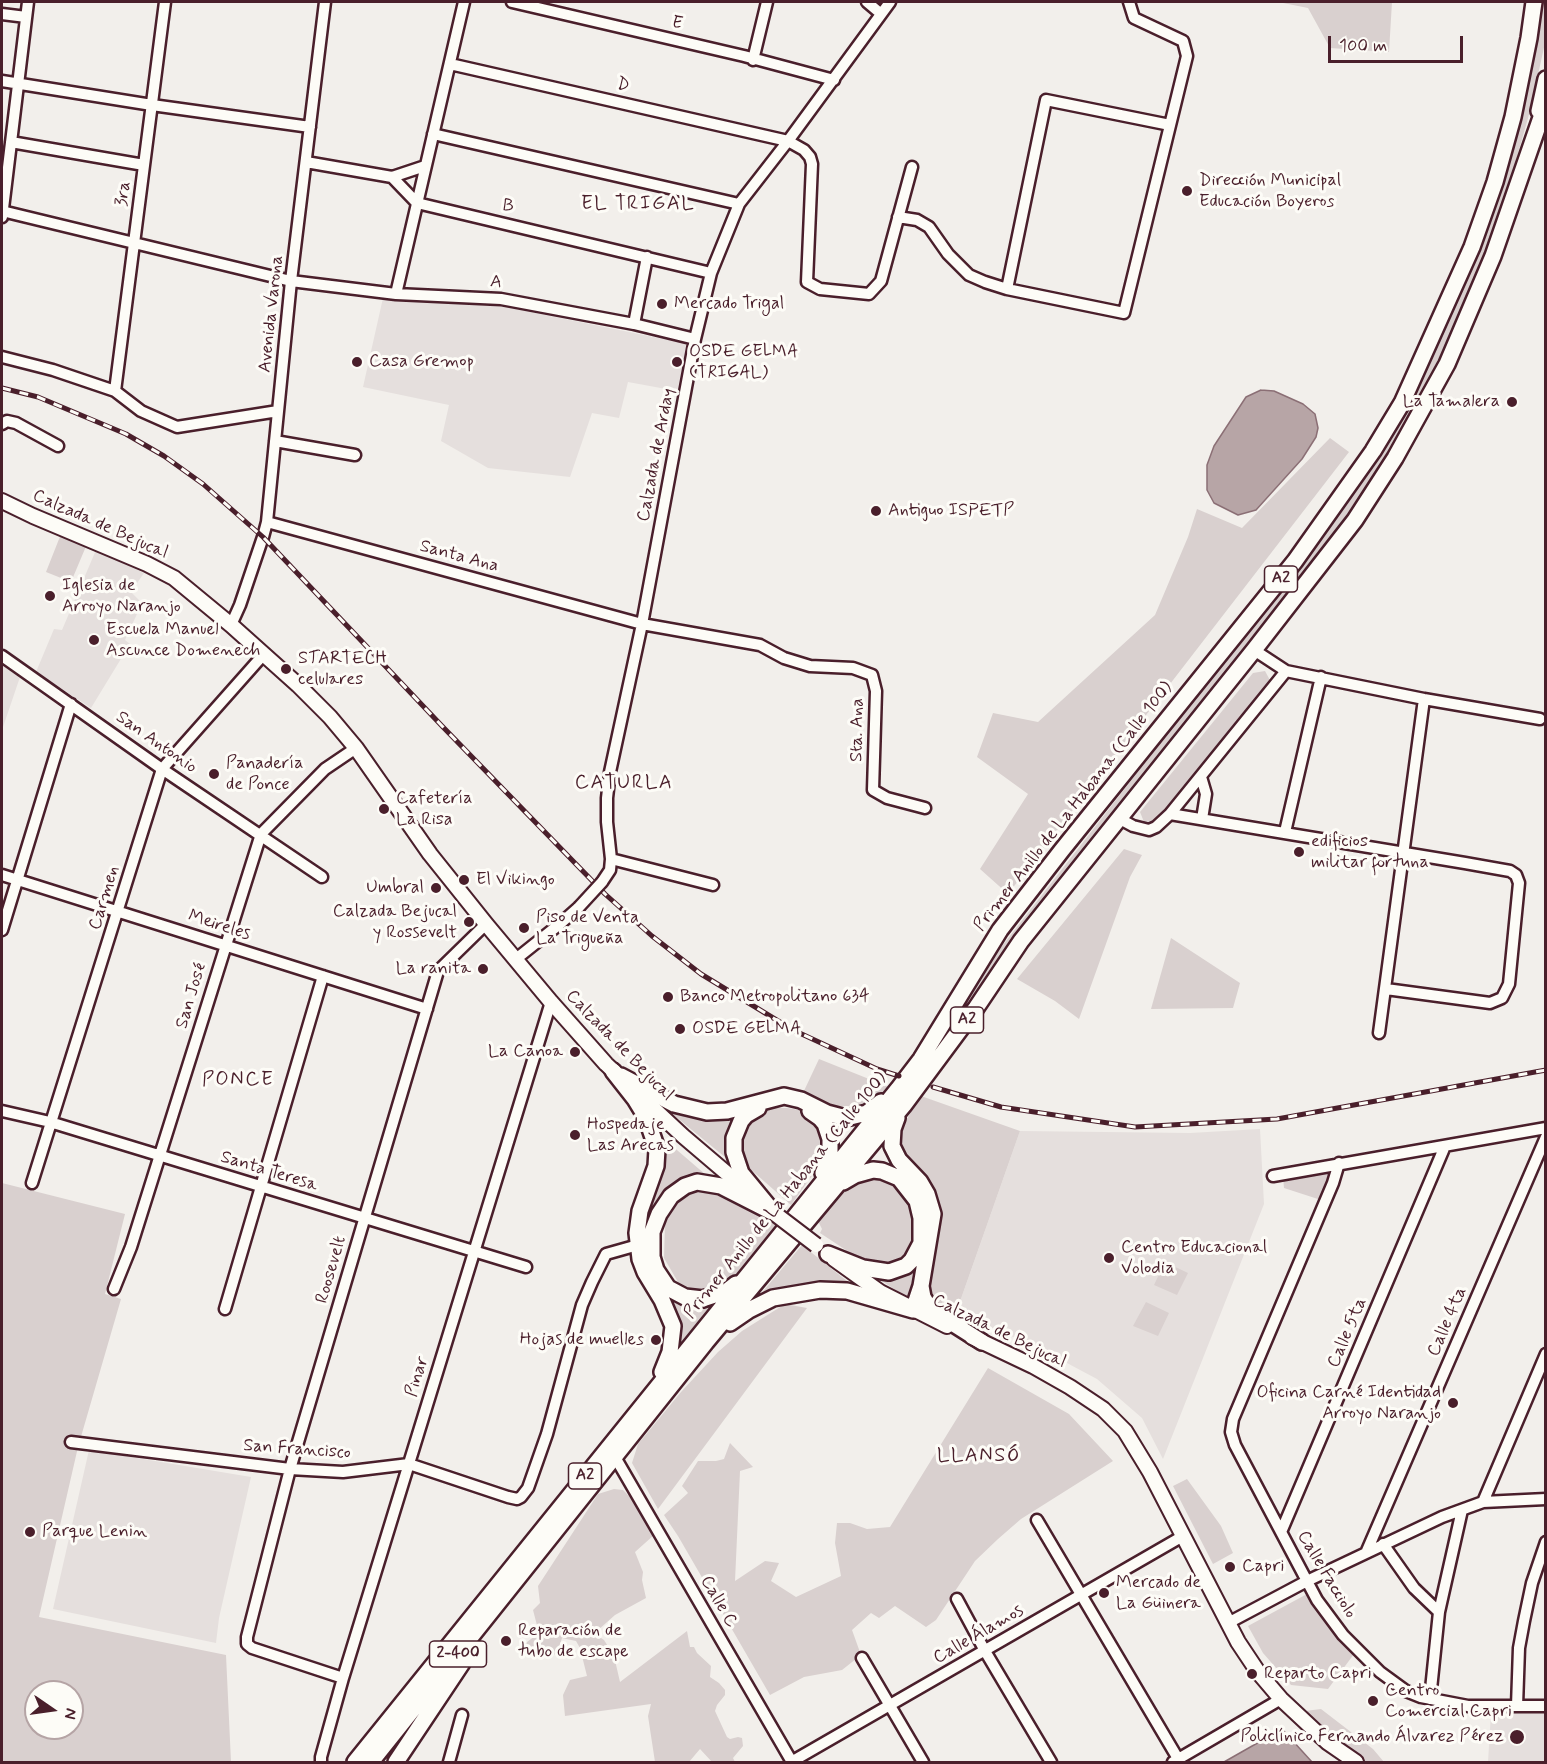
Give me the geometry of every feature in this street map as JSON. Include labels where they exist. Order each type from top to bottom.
[{"type":"highway","name":"Primer Anillo de La Habana (Calle 100)","points":[[355,1762],[898,1089],[921,1059],[1000,930],[1295,561],[1373,451],[1402,403],[1472,247],[1495,182],[1513,117],[1534,2]]},
{"type":"highway","name":"A2","points":[[1536,128],[1545,80]]},
{"type":"highway","points":[[1536,128],[1545,103]]},
{"type":"highway","name":"Primer Anillo de La Habana (Calle 100)","points":[[545,1545],[706,1342],[904,1105],[976,1008],[1021,941],[1254,650],[1354,520],[1395,458],[1446,364],[1493,256],[1536,128]]},
{"type":"highway","points":[[613,1071],[674,1104],[707,1112],[727,1111],[784,1096],[801,1100],[837,1116],[856,1117],[876,1107],[898,1089]]},
{"type":"highway","points":[[613,1071],[642,1110],[657,1149],[656,1166],[640,1210],[638,1245],[645,1272],[662,1300],[673,1326],[670,1352],[654,1390]]},
{"type":"highway","points":[[773,1212],[741,1173],[734,1152],[735,1138],[741,1121],[753,1110],[762,1106],[772,1103],[791,1103],[814,1113],[825,1125],[830,1139],[830,1157],[808,1199]]},
{"type":"highway","points":[[706,1342],[739,1316],[761,1303],[773,1298],[804,1292],[847,1291],[913,1310],[921,1286],[933,1214],[927,1194],[920,1182],[899,1160],[892,1146],[893,1129],[904,1105]]},
{"type":"highway","points":[[822,1250],[863,1268],[889,1272],[906,1266],[919,1250],[921,1218],[917,1201],[907,1186],[891,1174],[882,1171],[864,1171],[846,1179],[831,1191]]},
{"type":"highway","points":[[763,1256],[727,1291],[712,1297],[693,1299],[675,1293],[662,1280],[652,1257],[652,1232],[659,1214],[671,1196],[685,1186],[697,1182],[720,1186],[773,1212]]},
{"type":"highway","points":[[921,1286],[923,1297],[930,1309],[982,1342]]},
{"type":"highway","name":"A2","points":[[396,1762],[545,1545]]},
{"type":"highway","name":"2-400","points":[[371,1762],[545,1545]]},
{"type":"main road","name":"Calzada de Bejucal","points":[[2,501],[174,578],[264,654],[330,717],[356,748],[430,854],[551,1002],[613,1071],[683,1136],[773,1212],[880,1292],[913,1310],[1034,1366],[1096,1403],[1113,1418],[1135,1446],[1228,1623],[1258,1672],[1281,1699],[1327,1742],[1356,1762]]},
{"type":"street","points":[[2,213],[28,2]]},
{"type":"street","name":"3ra","points":[[115,391],[165,2]]},
{"type":"street","name":"Avenida Varona","points":[[231,625],[244,594],[267,522],[291,281],[325,2]]},
{"type":"street","points":[[396,294],[464,2]]},
{"type":"street","name":"E","points":[[512,2],[744,56],[834,80]]},
{"type":"street","points":[[753,60],[767,2]]},
{"type":"street","points":[[867,2],[880,13]]},
{"type":"street","name":"Calzada de Arday","points":[[611,859],[607,822],[610,772],[642,624],[695,339],[711,273],[739,204],[834,80],[890,2]]},
{"type":"street","points":[[898,217],[917,220],[929,227],[948,254],[969,275],[1007,288],[1124,313],[1187,56],[1183,41],[1134,18],[1129,2]]},
{"type":"street","points":[[2,14],[26,17]]},
{"type":"street","name":"D","points":[[450,64],[788,141]]},
{"type":"street","points":[[2,81],[310,127]]},
{"type":"street","points":[[1007,288],[1046,100],[1170,125]]},
{"type":"street","points":[[433,134],[739,204]]},
{"type":"street","points":[[788,141],[804,150],[812,164],[807,282],[820,289],[869,294],[881,281],[912,167]]},
{"type":"street","points":[[11,142],[144,165]]},
{"type":"street","points":[[306,162],[392,177],[425,166]]},
{"type":"street","points":[[392,177],[417,203]]},
{"type":"street","name":"B","points":[[417,203],[711,273]]},
{"type":"street","name":"A","points":[[2,213],[291,281],[396,294],[501,299],[633,324],[695,339]]},
{"type":"street","points":[[633,324],[647,258]]},
{"type":"street","points":[[2,357],[53,370],[115,391],[141,411],[177,427],[279,411]]},
{"type":"street","points":[[2,424],[7,421],[16,423],[58,446]]},
{"type":"street","points":[[275,441],[355,455]]},
{"type":"street","name":"Santa Ana","points":[[267,522],[642,624]]},
{"type":"street","name":"Sta. Ana","points":[[642,624],[760,645],[784,658],[810,666],[853,668],[872,675],[876,691],[873,790],[886,798],[925,808]]},
{"type":"street","points":[[1254,650],[1286,671],[1424,699],[1540,719]]},
{"type":"street","name":"Carmen","points":[[32,1183],[162,769],[264,654]]},
{"type":"street","name":"San Antonio","points":[[2,656],[162,769],[322,877]]},
{"type":"street","points":[[1120,819],[1132,826],[1149,830],[1170,814],[1286,671]]},
{"type":"street","points":[[1285,832],[1321,677]]},
{"type":"street","points":[[1379,1033],[1424,699]]},
{"type":"street","points":[[2,930],[71,704]]},
{"type":"street","name":"San José","points":[[114,1289],[131,1247],[261,834],[325,769],[356,748]]},
{"type":"street","points":[[1201,777],[1206,794],[1202,819]]},
{"type":"street","points":[[1170,814],[1510,871],[1516,875],[1519,884],[1509,984],[1502,998],[1490,1003],[1386,989]]},
{"type":"street","points":[[516,958],[579,907],[602,882],[610,870],[611,859],[713,885]]},
{"type":"street","name":"Meireles","points":[[2,875],[427,1010]]},
{"type":"street","name":"Roosevelt","points":[[343,1678],[252,1648],[248,1644],[247,1637],[290,1469],[438,971],[486,924]]},
{"type":"street","points":[[225,1309],[322,976]]},
{"type":"street","name":"Pinar","points":[[321,1762],[343,1678],[551,1002]]},
{"type":"street","name":"Santa Teresa","points":[[2,1111],[50,1122],[526,1268]]},
{"type":"street","points":[[1273,1176],[1545,1128]]},
{"type":"street","name":"Calle 4ta","points":[[1366,1553],[1545,1137]]},
{"type":"street","name":"Calle 5ta","points":[[1281,1532],[1445,1146]]},
{"type":"street","name":"Calle Facciolo","points":[[1339,1163],[1333,1183],[1231,1426],[1235,1445],[1317,1600],[1343,1635],[1366,1659],[1406,1691],[1430,1699],[1468,1706],[1545,1706]]},
{"type":"street","name":"San Francisco","points":[[71,1442],[290,1469],[343,1472],[409,1464],[517,1499],[525,1494],[528,1488],[547,1434],[582,1305],[602,1258],[610,1252],[638,1245]]},
{"type":"street","points":[[1483,1502],[1545,1354]]},
{"type":"street","name":"Calle C","points":[[615,1457],[791,1762]]},
{"type":"street","points":[[1228,1623],[1383,1544],[1462,1510],[1483,1502],[1545,1499]]},
{"type":"street","points":[[1430,1699],[1438,1612],[1462,1510]]},
{"type":"street","points":[[1036,1520],[1177,1762],[1281,1699]]},
{"type":"street","name":"Calle Álamos","points":[[791,1762],[1183,1536]]},
{"type":"street","points":[[1517,1707],[1524,1621],[1532,1583],[1545,1542]]},
{"type":"street","points":[[1383,1544],[1414,1588],[1438,1612]]},
{"type":"street","points":[[957,1599],[1051,1762]]},
{"type":"street","points":[[862,1658],[923,1762]]},
{"type":"street","points":[[449,1762],[462,1715]]},
{"type":"shaded area","points":[[1278,2],[1392,2],[1389,52],[1330,48],[1308,8]]},
{"type":"shaded area","points":[[1541,2],[1545,2],[1545,43],[1530,111],[1511,178],[1463,306],[1425,388],[1400,433],[1356,501],[1284,602],[1022,931],[940,1039],[999,950],[1296,569],[1350,496],[1393,430],[1419,383],[1457,303],[1478,248]]},
{"type":"shaded area","points":[[383,298],[506,307],[688,344],[677,391],[628,382],[619,418],[592,413],[570,477],[488,468],[441,441],[449,405],[363,387]]},
{"type":"shaded area","points":[[1261,390],[1274,391],[1303,404],[1315,414],[1318,428],[1316,437],[1302,459],[1256,510],[1238,515],[1214,503],[1207,490],[1207,465],[1214,446],[1246,397]]},
{"type":"shaded area","points":[[1330,438],[1349,452],[1008,894],[980,869],[1028,794],[977,757],[993,713],[1038,722],[1155,615],[1188,537],[1197,509],[1242,528]]},
{"type":"shaded area","points":[[61,534],[87,544],[71,582],[46,572]]},
{"type":"shaded area","points":[[96,550],[144,573],[131,592],[142,603],[125,640],[130,644],[91,708],[36,672],[54,629],[62,630]]},
{"type":"shaded area","points":[[2,665],[20,677],[2,730]]},
{"type":"shaded area","points":[[1265,671],[1271,682],[1158,820],[1144,822],[1140,812],[1253,673]]},
{"type":"shaded area","points":[[1124,849],[1142,855],[1130,877],[1079,1019],[1055,1001],[1017,979]]},
{"type":"shaded area","points":[[1171,938],[1240,983],[1233,1008],[1151,1009]]},
{"type":"shaded area","points":[[819,1059],[889,1087],[872,1102],[858,1106],[831,1106],[803,1093]]},
{"type":"shaded area","points":[[921,1096],[1020,1131],[956,1313],[936,1304],[928,1290],[928,1280],[939,1235],[939,1217],[901,1148],[901,1135],[905,1122]]},
{"type":"shaded area","points":[[770,1108],[787,1108],[806,1113],[823,1131],[824,1159],[791,1205],[748,1167],[740,1153],[740,1134],[755,1114]]},
{"type":"shaded area","points":[[670,1112],[703,1120],[741,1113],[731,1162]]},
{"type":"shaded area","name":"Centro Educacional Volodia","points":[[1260,1129],[1264,1204],[1163,1459],[1142,1418],[1097,1379],[1035,1346],[956,1313],[1020,1131],[1190,1133]]},
{"type":"shaded area","points":[[656,1132],[706,1175],[680,1180],[661,1200],[656,1280],[714,1300],[715,1304],[675,1352],[640,1239]]},
{"type":"shaded area","points":[[1333,1171],[1321,1200],[1284,1188],[1283,1177]]},
{"type":"shaded area","points":[[862,1177],[889,1177],[903,1190],[914,1210],[916,1238],[905,1259],[882,1267],[861,1260],[820,1233],[822,1229],[818,1221],[847,1188]]},
{"type":"shaded area","name":"Parque Lenin","points":[[2,1183],[125,1214],[105,1294],[121,1299],[78,1447],[39,1617],[226,1655],[231,1762],[2,1762]]},
{"type":"shaded area","points":[[710,1188],[758,1212],[781,1229],[728,1286],[711,1292],[696,1292],[678,1282],[664,1258],[665,1224],[673,1206],[687,1190]]},
{"type":"shaded area","points":[[802,1245],[852,1285],[812,1283],[786,1287],[759,1296]]},
{"type":"shaded area","points":[[1165,1262],[1188,1273],[1177,1295],[1154,1285]]},
{"type":"shaded area","points":[[917,1266],[910,1299],[877,1278],[890,1280],[901,1278]]},
{"type":"shaded area","points":[[1146,1302],[1169,1313],[1158,1336],[1133,1326]]},
{"type":"shaded area","points":[[785,1304],[807,1308],[658,1509],[632,1463],[638,1444],[718,1352],[742,1331]]},
{"type":"shaded area","points":[[988,1368],[1069,1414],[1113,1461],[1021,1519],[998,1539],[975,1561],[936,1620],[926,1627],[895,1606],[879,1618],[871,1613],[852,1630],[861,1655],[842,1670],[804,1677],[770,1695],[664,1515],[688,1493],[682,1486],[698,1461],[724,1459],[730,1443],[753,1467],[740,1471],[735,1581],[765,1561],[779,1563],[771,1581],[796,1597],[841,1576],[835,1543],[837,1523],[850,1523],[867,1529],[890,1527]]},
{"type":"shaded area","points":[[89,1450],[251,1477],[219,1618],[216,1643],[53,1609]]},
{"type":"shaded area","points":[[1187,1479],[1221,1526],[1233,1553],[1213,1564],[1173,1486]]},
{"type":"shaded area","points":[[614,1489],[623,1490],[639,1506],[654,1535],[635,1552],[643,1572],[642,1580],[646,1598],[615,1615],[597,1631],[598,1636],[604,1640],[614,1656],[620,1682],[687,1631],[690,1647],[694,1647],[711,1666],[710,1677],[725,1690],[725,1695],[715,1711],[727,1737],[742,1738],[743,1746],[733,1758],[735,1762],[712,1762],[700,1749],[689,1762],[655,1762],[648,1716],[651,1704],[565,1716],[563,1695],[570,1680],[587,1676],[576,1641],[562,1638],[557,1654],[537,1656],[521,1653],[519,1650],[539,1633],[533,1610],[540,1603],[538,1586],[598,1494]]},
{"type":"shaded area","points":[[1307,1594],[1329,1628],[1354,1654],[1328,1689],[1291,1685],[1263,1653],[1248,1626]]},
{"type":"shaded area","points":[[1321,1709],[1373,1749],[1384,1762],[1363,1762],[1328,1736],[1305,1711]]},
{"type":"shaded area","name":"Policlínico Fernando Álvarez Pérez","points":[[1545,1710],[1545,1762],[1488,1762],[1491,1712]]},
{"type":"shaded area","points":[[1282,1729],[1312,1762],[1224,1762]]},
{"type":"railway","points":[[2,388],[38,397],[126,434],[164,456],[203,484],[263,537],[605,894],[652,936],[701,974],[793,1030],[877,1069],[899,1076]]},
{"type":"railway","points":[[933,1087],[1001,1107],[1135,1127],[1277,1119],[1546,1070]]},
{"type":"place","name":"Dirección Municipal Educación Boyeros","points":[[1187,191]]},
{"type":"place","name":"Mercado Trigal","points":[[662,304]]},
{"type":"place","name":"Casa Gremop","points":[[357,362]]},
{"type":"place","name":"OSDE GELMA (TRIGAL)","points":[[677,362]]},
{"type":"place","name":"La Tamalera","points":[[1512,402]]},
{"type":"place","name":"Antiguo ISPETP","points":[[876,511]]},
{"type":"place","name":"Iglesia de Arroyo Naranjo","points":[[50,596]]},
{"type":"place","name":"Escuela Manuel Ascunce Domenech","points":[[94,640]]},
{"type":"place","name":"STARTECH celulares","points":[[286,669]]},
{"type":"place","name":"Panadería de Ponce","points":[[214,774]]},
{"type":"place","name":"Cafetería La Risa","points":[[384,809]]},
{"type":"place","name":"edificios militar fortuna","points":[[1299,852]]},
{"type":"place","name":"El Vikingo","points":[[464,880]]},
{"type":"place","name":"Umbral","points":[[436,888]]},
{"type":"place","name":"Calzada Bejucal y Rossevelt","points":[[469,922]]},
{"type":"place","name":"Piso de Venta La Trigueña","points":[[524,928]]},
{"type":"place","name":"La ranita","points":[[483,969]]},
{"type":"place","name":"Banco Metropolitano 634","points":[[668,997]]},
{"type":"place","name":"OSDE GELMA","points":[[680,1029]]},
{"type":"place","name":"La Canoa","points":[[575,1052]]},
{"type":"place","name":"Hospedaje Las Arecas","points":[[575,1135]]},
{"type":"place","name":"Centro Educacional Volodia","points":[[1109,1258]]},
{"type":"place","name":"Hojas de muelles","points":[[656,1340]]},
{"type":"place","name":"Oficina Carné Identidad Arroyo Naranjo","points":[[1453,1403]]},
{"type":"place","name":"Parque Lenin","points":[[30,1532]]},
{"type":"place","name":"Capri","points":[[1230,1567]]},
{"type":"place","name":"Mercado de La Güinera","points":[[1104,1593]]},
{"type":"place","name":"Reparación de tubo de escape","points":[[506,1641]]},
{"type":"place","name":"Reparto Capri","points":[[1252,1674]]},
{"type":"place","name":"Centro Comercial Capri","points":[[1373,1701]]},
{"type":"place","name":"Policlínico Fernando Álvarez Pérez","points":[[1517,1737]]},
{"type":"district","name":"EL TRIGAL","points":[[638,205]]},
{"type":"district","name":"CATURLA","points":[[624,784]]},
{"type":"district","name":"PONCE","points":[[238,1081]]},
{"type":"district","name":"LLANSÓ","points":[[979,1457]]}]
